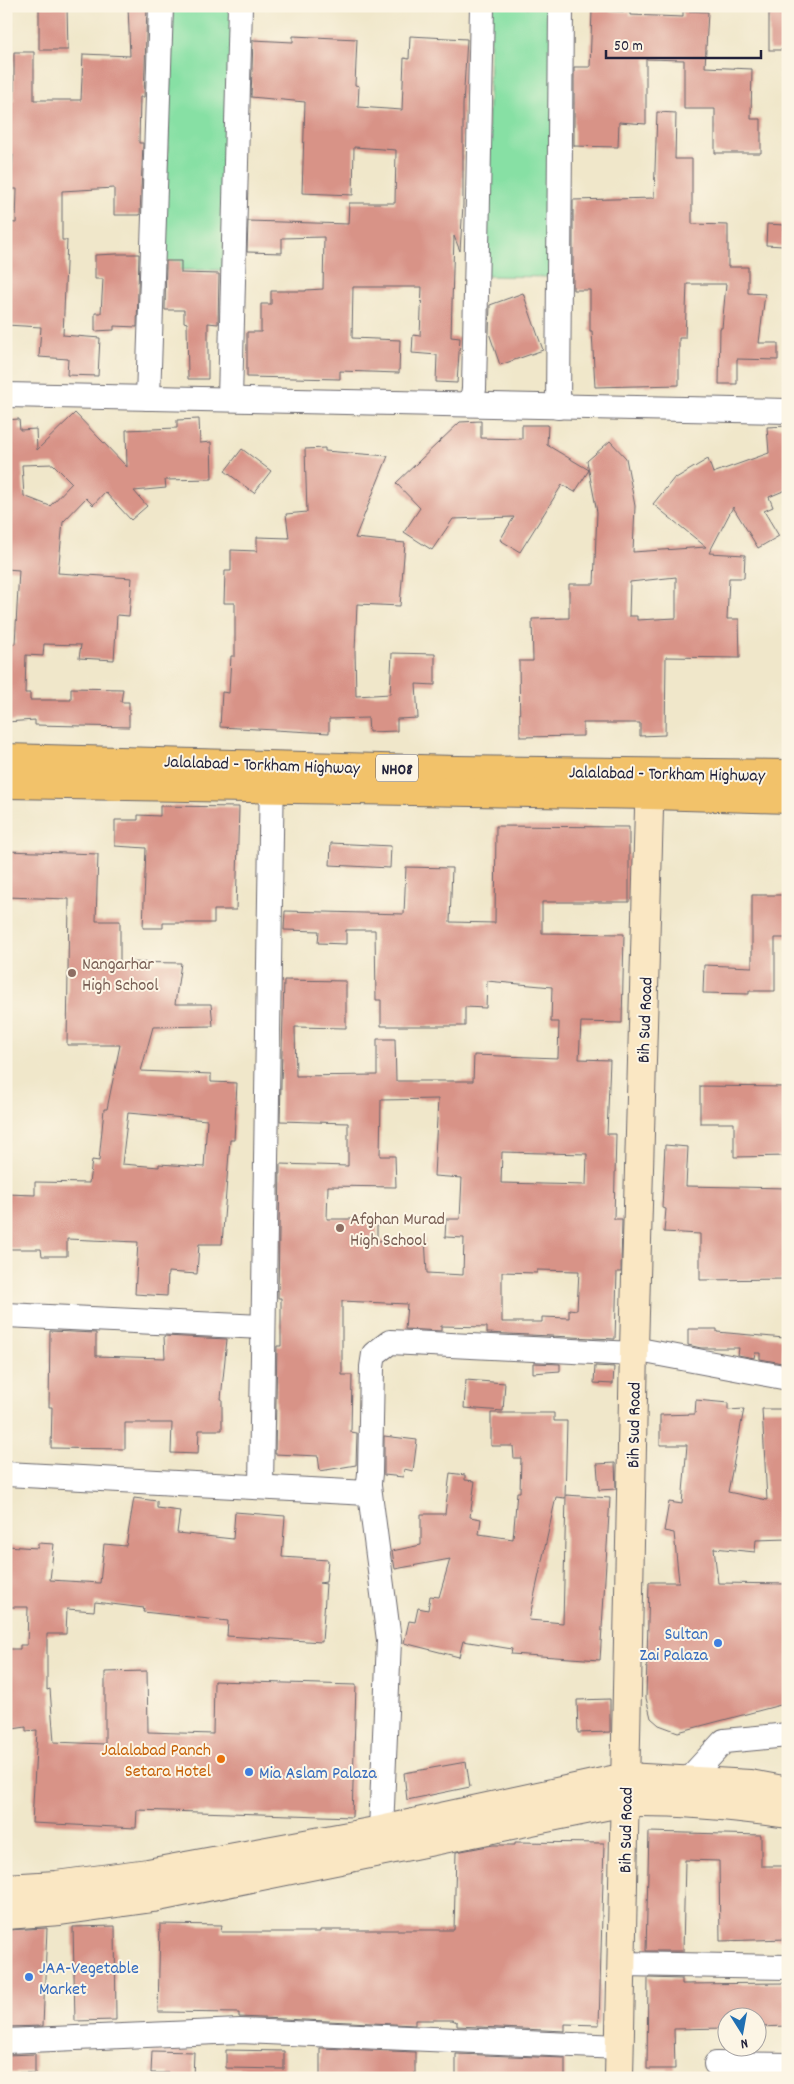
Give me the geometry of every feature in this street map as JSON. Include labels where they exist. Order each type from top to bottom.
[{"type":"highway","name":"Jalalabad - Torkham Highway","points":[[6,758],[272,777]]},
{"type":"highway","name":"Jalalabad - Torkham Highway","points":[[6,784],[456,770],[650,784],[788,799]]},
{"type":"highway","name":"Jalalabad - Torkham Highway","points":[[650,784],[788,774]]},
{"type":"main road","name":"Bih Sud Road","points":[[619,2078],[634,1349],[650,784]]},
{"type":"main road","points":[[6,1888],[56,1885],[148,1873],[381,1830],[688,1780],[750,1784],[788,1791]]},
{"type":"main road","points":[[6,1915],[60,1911],[153,1898],[626,1789],[666,1801],[740,1807],[788,1814]]},
{"type":"street","points":[[148,398],[161,6]]},
{"type":"street","points":[[230,398],[240,6]]},
{"type":"street","points":[[471,404],[474,389],[482,6]]},
{"type":"street","points":[[558,406],[561,6]]},
{"type":"street","points":[[6,395],[230,398],[788,412]]},
{"type":"street","points":[[261,1487],[272,777]]},
{"type":"street","points":[[6,1315],[263,1327]]},
{"type":"street","points":[[6,1474],[368,1493],[372,1367],[374,1354],[390,1342],[634,1354],[634,1349],[788,1378]]},
{"type":"street","points":[[369,1486],[389,1640],[381,1830]]},
{"type":"street","points":[[688,1780],[724,1741],[788,1735]]},
{"type":"street","points":[[622,1964],[788,1967]]},
{"type":"street","points":[[6,2041],[240,2031],[620,2047]]},
{"type":"street","points":[[716,2064],[788,2065]]},
{"type":"green space","points":[[173,6],[237,6],[231,270],[163,270]]},
{"type":"green space","points":[[491,6],[556,8],[551,277],[485,276]]},
{"type":"building","points":[[128,6],[147,6],[144,97],[140,97],[139,143],[143,143],[140,215],[114,215],[114,188],[62,191],[62,240],[67,240],[63,335],[100,338],[98,376],[67,375],[68,359],[39,357],[41,327],[6,325],[6,222],[16,223],[17,189],[11,189],[13,155],[8,155],[11,100],[14,100],[14,52],[34,52],[34,100],[81,100],[83,54],[130,56]]},
{"type":"building","points":[[39,7],[67,7],[68,50],[39,50]]},
{"type":"building","points":[[592,10],[630,12],[630,15],[683,17],[683,11],[708,12],[705,67],[752,69],[751,119],[761,119],[761,153],[715,153],[715,109],[684,109],[684,60],[646,59],[646,124],[619,122],[618,147],[574,146],[574,67],[590,67]]},
{"type":"building","points":[[769,13],[788,13],[788,50],[769,50]]},
{"type":"building","points":[[293,36],[357,39],[355,85],[359,86],[358,107],[402,110],[404,58],[409,59],[410,36],[467,39],[463,105],[463,205],[460,251],[454,236],[451,337],[460,338],[457,383],[436,382],[437,355],[412,353],[413,335],[420,336],[422,287],[353,287],[352,338],[400,340],[399,373],[340,371],[340,379],[247,377],[247,332],[261,332],[261,304],[271,304],[271,291],[323,289],[324,237],[282,238],[282,253],[247,252],[248,221],[348,224],[349,203],[395,203],[396,150],[354,147],[353,195],[302,193],[305,102],[251,97],[253,40],[293,42]]},
{"type":"building","points":[[657,112],[676,113],[675,159],[692,159],[692,224],[728,225],[728,267],[748,267],[748,293],[765,294],[759,343],[778,343],[778,360],[737,359],[737,384],[719,384],[720,328],[722,328],[726,284],[687,284],[685,338],[679,338],[679,385],[595,387],[592,331],[590,331],[590,290],[573,290],[573,200],[654,198]]},
{"type":"building","points":[[767,224],[784,225],[783,246],[766,245]]},
{"type":"building","points":[[139,254],[137,327],[114,326],[114,330],[95,331],[95,313],[101,313],[103,279],[95,279],[95,255]]},
{"type":"building","points":[[166,261],[181,261],[181,273],[219,274],[218,324],[208,323],[208,379],[188,379],[187,323],[184,322],[184,310],[165,310]]},
{"type":"building","points":[[523,293],[543,350],[500,365],[489,333],[490,305]]},
{"type":"building","points":[[75,413],[127,467],[126,430],[177,428],[177,420],[199,419],[200,443],[211,442],[212,479],[165,480],[166,488],[134,491],[147,506],[131,520],[105,492],[93,505],[86,498],[63,522],[58,573],[132,578],[129,616],[117,615],[114,660],[79,658],[81,645],[44,644],[43,656],[26,655],[25,693],[30,693],[30,700],[71,700],[71,688],[123,689],[121,702],[129,702],[129,727],[35,725],[35,720],[6,722],[6,644],[15,644],[19,570],[6,569],[6,420],[19,419],[20,430],[36,429],[37,450]],"holes":[[[53,464],[72,483],[50,506],[24,496],[22,465]]]},
{"type":"building","points":[[481,421],[481,438],[522,439],[522,425],[548,425],[547,445],[589,470],[575,492],[562,485],[520,552],[500,540],[514,517],[453,519],[432,550],[404,532],[420,508],[396,483],[460,422]]},
{"type":"building","points":[[788,426],[788,489],[769,497],[773,507],[764,511],[779,536],[758,548],[733,507],[709,553],[745,555],[744,578],[729,578],[727,619],[739,619],[740,658],[666,657],[665,735],[640,736],[640,723],[583,723],[583,736],[520,737],[519,661],[533,661],[532,619],[569,618],[569,584],[594,584],[597,512],[587,461],[610,441],[626,458],[635,506],[633,552],[706,547],[653,504],[675,477],[708,459],[713,473],[769,453],[767,427]],"holes":[[[676,577],[676,618],[637,620],[637,616],[629,616],[630,582]]]},
{"type":"building","points":[[325,448],[325,451],[388,456],[355,538],[405,543],[400,606],[357,604],[356,696],[390,694],[392,653],[435,654],[435,685],[416,684],[418,718],[397,719],[397,731],[369,732],[368,718],[329,719],[329,733],[220,727],[222,692],[229,693],[231,656],[235,656],[235,603],[224,603],[225,571],[231,571],[231,550],[257,551],[257,537],[289,538],[286,514],[307,512],[305,449]]},
{"type":"building","points":[[242,449],[271,471],[254,493],[225,471]]},
{"type":"building","points":[[160,806],[239,807],[236,910],[214,910],[214,923],[163,923],[163,928],[143,928],[146,848],[115,846],[115,820],[138,820],[138,815],[160,816]]},
{"type":"building","points":[[496,826],[629,827],[629,902],[542,902],[542,933],[624,934],[622,1023],[581,1022],[579,1059],[610,1060],[607,1134],[616,1134],[614,1219],[622,1219],[621,1272],[617,1272],[615,1339],[487,1333],[487,1327],[441,1326],[441,1331],[405,1329],[407,1304],[342,1301],[342,1375],[352,1375],[351,1432],[357,1433],[356,1465],[320,1471],[318,1456],[275,1454],[277,1346],[281,1346],[281,1298],[278,1298],[280,1164],[348,1166],[348,1123],[280,1121],[284,980],[346,981],[346,1028],[295,1027],[296,1076],[377,1075],[377,1039],[395,1039],[396,1081],[473,1081],[474,1055],[558,1058],[559,1022],[551,1022],[552,987],[487,981],[486,1008],[465,1007],[465,1026],[381,1026],[381,1000],[376,1000],[375,930],[346,930],[346,944],[318,943],[319,931],[284,930],[285,911],[404,914],[406,867],[452,868],[450,922],[495,923]],"holes":[[[438,1099],[434,1176],[462,1178],[460,1219],[446,1219],[445,1237],[464,1238],[463,1275],[427,1273],[425,1238],[377,1241],[377,1219],[327,1219],[328,1186],[396,1187],[395,1156],[380,1156],[381,1100]],[[502,1152],[587,1154],[586,1185],[501,1183]],[[537,1270],[579,1271],[577,1310],[569,1309],[569,1318],[542,1317],[542,1322],[502,1322],[502,1272],[537,1273]]]},
{"type":"building","points":[[331,843],[391,846],[390,868],[330,865]]},
{"type":"building","points":[[6,851],[98,854],[96,921],[120,921],[120,962],[181,963],[175,1004],[211,1004],[213,1026],[153,1027],[141,1071],[211,1074],[211,1082],[237,1083],[234,1140],[230,1140],[222,1244],[199,1244],[197,1274],[168,1272],[167,1296],[135,1294],[138,1242],[67,1239],[67,1256],[42,1256],[41,1249],[6,1249],[6,1194],[35,1195],[35,1182],[89,1183],[92,1160],[99,1161],[104,1109],[107,1109],[120,1045],[67,1045],[69,899],[6,897]],"holes":[[[128,1113],[207,1120],[204,1167],[159,1164],[159,1167],[122,1164]]]},
{"type":"building","points":[[752,895],[788,895],[788,938],[775,938],[775,991],[749,991],[749,994],[703,993],[704,965],[752,967]]},
{"type":"building","points":[[700,1086],[788,1087],[788,1156],[734,1157],[734,1123],[700,1123]]},
{"type":"building","points":[[665,1145],[688,1147],[686,1186],[788,1188],[788,1279],[700,1280],[700,1234],[664,1232],[666,1209],[662,1208]]},
{"type":"building","points":[[688,1329],[717,1329],[717,1332],[784,1338],[782,1363],[760,1359],[760,1353],[755,1353],[754,1358],[738,1355],[739,1348],[701,1348],[688,1345]]},
{"type":"building","points":[[50,1331],[96,1333],[96,1356],[165,1358],[164,1336],[227,1339],[221,1399],[222,1430],[199,1430],[198,1454],[171,1453],[172,1423],[125,1423],[125,1449],[51,1448],[52,1407],[49,1407]]},
{"type":"building","points":[[533,1363],[560,1364],[560,1371],[533,1373]]},
{"type":"building","points":[[595,1366],[614,1367],[613,1384],[594,1383]]},
{"type":"building","points":[[466,1380],[505,1383],[503,1411],[464,1408]]},
{"type":"building","points":[[696,1400],[728,1403],[728,1410],[744,1409],[728,1492],[767,1500],[762,1409],[788,1409],[788,1539],[756,1540],[755,1552],[714,1548],[718,1583],[788,1584],[788,1703],[678,1732],[659,1725],[651,1718],[646,1698],[649,1582],[679,1582],[674,1533],[664,1531],[669,1502],[682,1504],[687,1445],[660,1445],[660,1415],[695,1414]]},
{"type":"building","points":[[491,1413],[554,1413],[554,1421],[567,1421],[565,1498],[556,1497],[529,1620],[563,1623],[566,1495],[610,1498],[600,1660],[511,1654],[512,1649],[463,1641],[459,1657],[404,1643],[409,1621],[415,1622],[418,1608],[428,1610],[430,1596],[439,1597],[450,1559],[395,1569],[392,1551],[421,1545],[421,1514],[445,1514],[450,1473],[465,1475],[465,1480],[475,1481],[470,1517],[481,1519],[479,1534],[513,1539],[517,1492],[520,1492],[521,1458],[514,1458],[513,1446],[491,1446]]},
{"type":"building","points":[[384,1436],[417,1440],[413,1471],[404,1469],[403,1477],[384,1475]]},
{"type":"building","points":[[615,1463],[616,1489],[599,1490],[597,1464]]},
{"type":"building","points":[[134,1498],[157,1501],[157,1508],[180,1511],[177,1533],[233,1539],[235,1512],[285,1516],[282,1557],[328,1560],[326,1582],[319,1583],[326,1584],[322,1642],[227,1636],[228,1621],[143,1612],[144,1608],[95,1602],[94,1611],[67,1609],[66,1634],[47,1634],[47,1690],[50,1689],[54,1742],[105,1744],[105,1672],[147,1671],[148,1732],[213,1734],[214,1681],[356,1685],[352,1817],[137,1810],[136,1828],[32,1823],[37,1730],[26,1731],[26,1727],[6,1730],[6,1649],[20,1649],[20,1645],[27,1645],[28,1607],[6,1607],[6,1546],[38,1548],[38,1543],[54,1544],[50,1580],[100,1583],[104,1544],[126,1546]]},
{"type":"building","points":[[610,1699],[610,1732],[578,1733],[577,1700]]},
{"type":"building","points":[[466,1762],[470,1787],[407,1800],[404,1773]]},
{"type":"building","points":[[649,1832],[761,1835],[761,1866],[788,1866],[788,1939],[720,1941],[719,1861],[685,1860],[683,1951],[646,1951]]},
{"type":"building","points":[[515,1842],[604,1843],[599,2025],[565,2024],[565,2031],[457,2026],[457,2022],[452,2020],[415,2020],[415,2025],[239,2017],[239,2013],[158,2012],[160,1924],[222,1925],[221,1932],[454,1930],[456,1852],[493,1845],[515,1845]]},
{"type":"building","points":[[115,1926],[116,2020],[75,2021],[73,1927]]},
{"type":"building","name":"JAA-Vegetable Market","points":[[47,1928],[43,2026],[6,2027],[6,1930]]},
{"type":"building","points":[[648,1978],[682,1979],[682,1984],[788,1983],[788,2026],[766,2027],[766,2006],[716,2006],[716,2028],[674,2029],[675,2069],[647,2069]]},
{"type":"building","points":[[320,2048],[415,2052],[415,2078],[320,2078]]},
{"type":"building","points":[[226,2050],[284,2051],[284,2069],[226,2068]]},
{"type":"building","points":[[152,2051],[194,2052],[193,2078],[169,2078],[169,2073],[151,2073]]},
{"type":"building","points":[[35,2054],[35,2073],[6,2073],[6,2055]]},
{"type":"building","points":[[456,2054],[565,2058],[565,2078],[456,2078]]},
{"type":"place","name":"Nangarhar High School","points":[[72,973]]},
{"type":"place","name":"Afghan Murad High School","points":[[340,1228]]},
{"type":"place","name":"Sultan Zai Palaza","points":[[718,1643]]},
{"type":"place","name":"Jalalabad Panch Setara Hotel","points":[[221,1759]]},
{"type":"place","name":"Mia Aslam Palaza","points":[[249,1772]]},
{"type":"place","name":"JAA-Vegetable Market","points":[[29,1977]]}]
